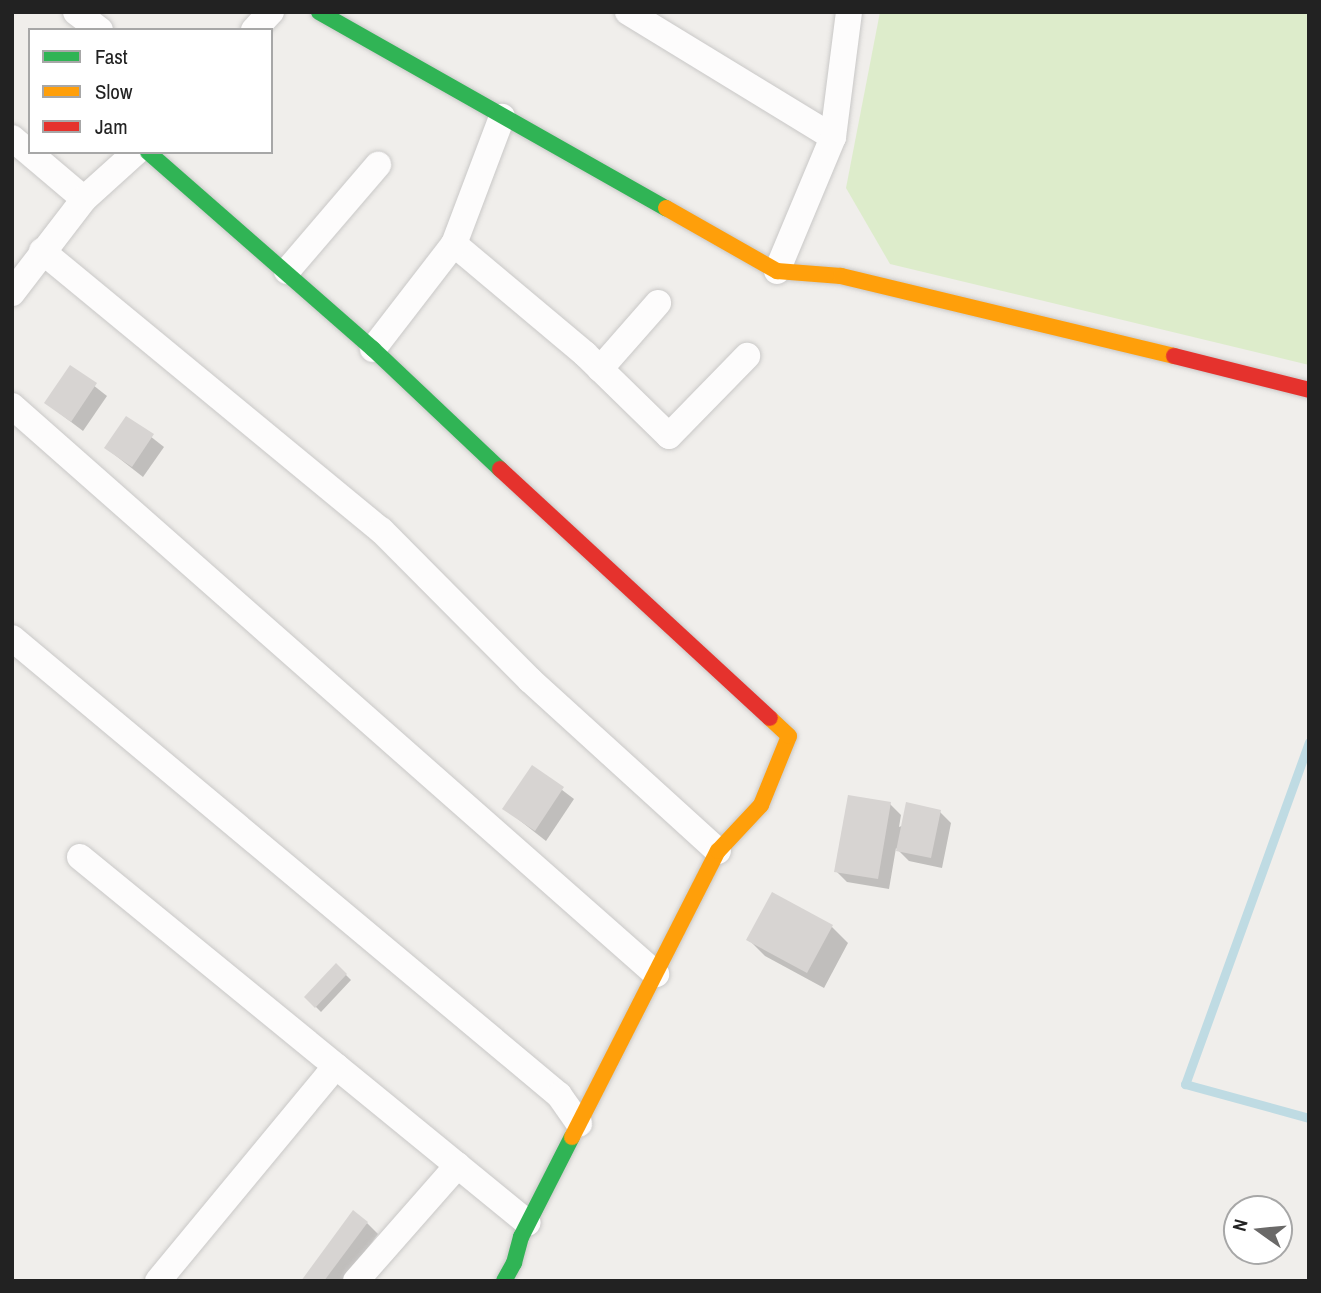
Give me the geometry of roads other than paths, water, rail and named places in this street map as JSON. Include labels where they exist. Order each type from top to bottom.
[{"type":"street","points":[[76,12],[97,28]]},
{"type":"street","points":[[256,28],[271,12]]},
{"type":"street","points":[[319,12],[777,271],[842,275],[1309,390]]},
{"type":"street","points":[[628,12],[833,137]]},
{"type":"street","points":[[777,271],[833,137],[849,12]]},
{"type":"street","points":[[373,349],[454,244],[502,117]]},
{"type":"street","points":[[12,138],[28,152]]},
{"type":"street","points":[[31,154],[84,199]]},
{"type":"street","points":[[12,293],[84,199],[134,154]]},
{"type":"street","points":[[150,154],[373,349],[789,736],[761,806],[718,851],[528,1223],[504,1281]]},
{"type":"street","points":[[287,271],[379,165]]},
{"type":"street","points":[[454,244],[600,369],[669,436],[747,356]]},
{"type":"street","points":[[42,251],[381,530],[530,680],[718,851]]},
{"type":"street","points":[[600,369],[658,303]]},
{"type":"street","points":[[12,406],[656,974]]},
{"type":"street","points":[[12,638],[559,1096],[579,1124]]},
{"type":"street","points":[[80,857],[528,1223]]},
{"type":"street","points":[[158,1281],[336,1066]]},
{"type":"street","points":[[356,1281],[458,1166]]},
{"type":"waterway","points":[[1309,742],[1185,1084],[1309,1118]]}]
